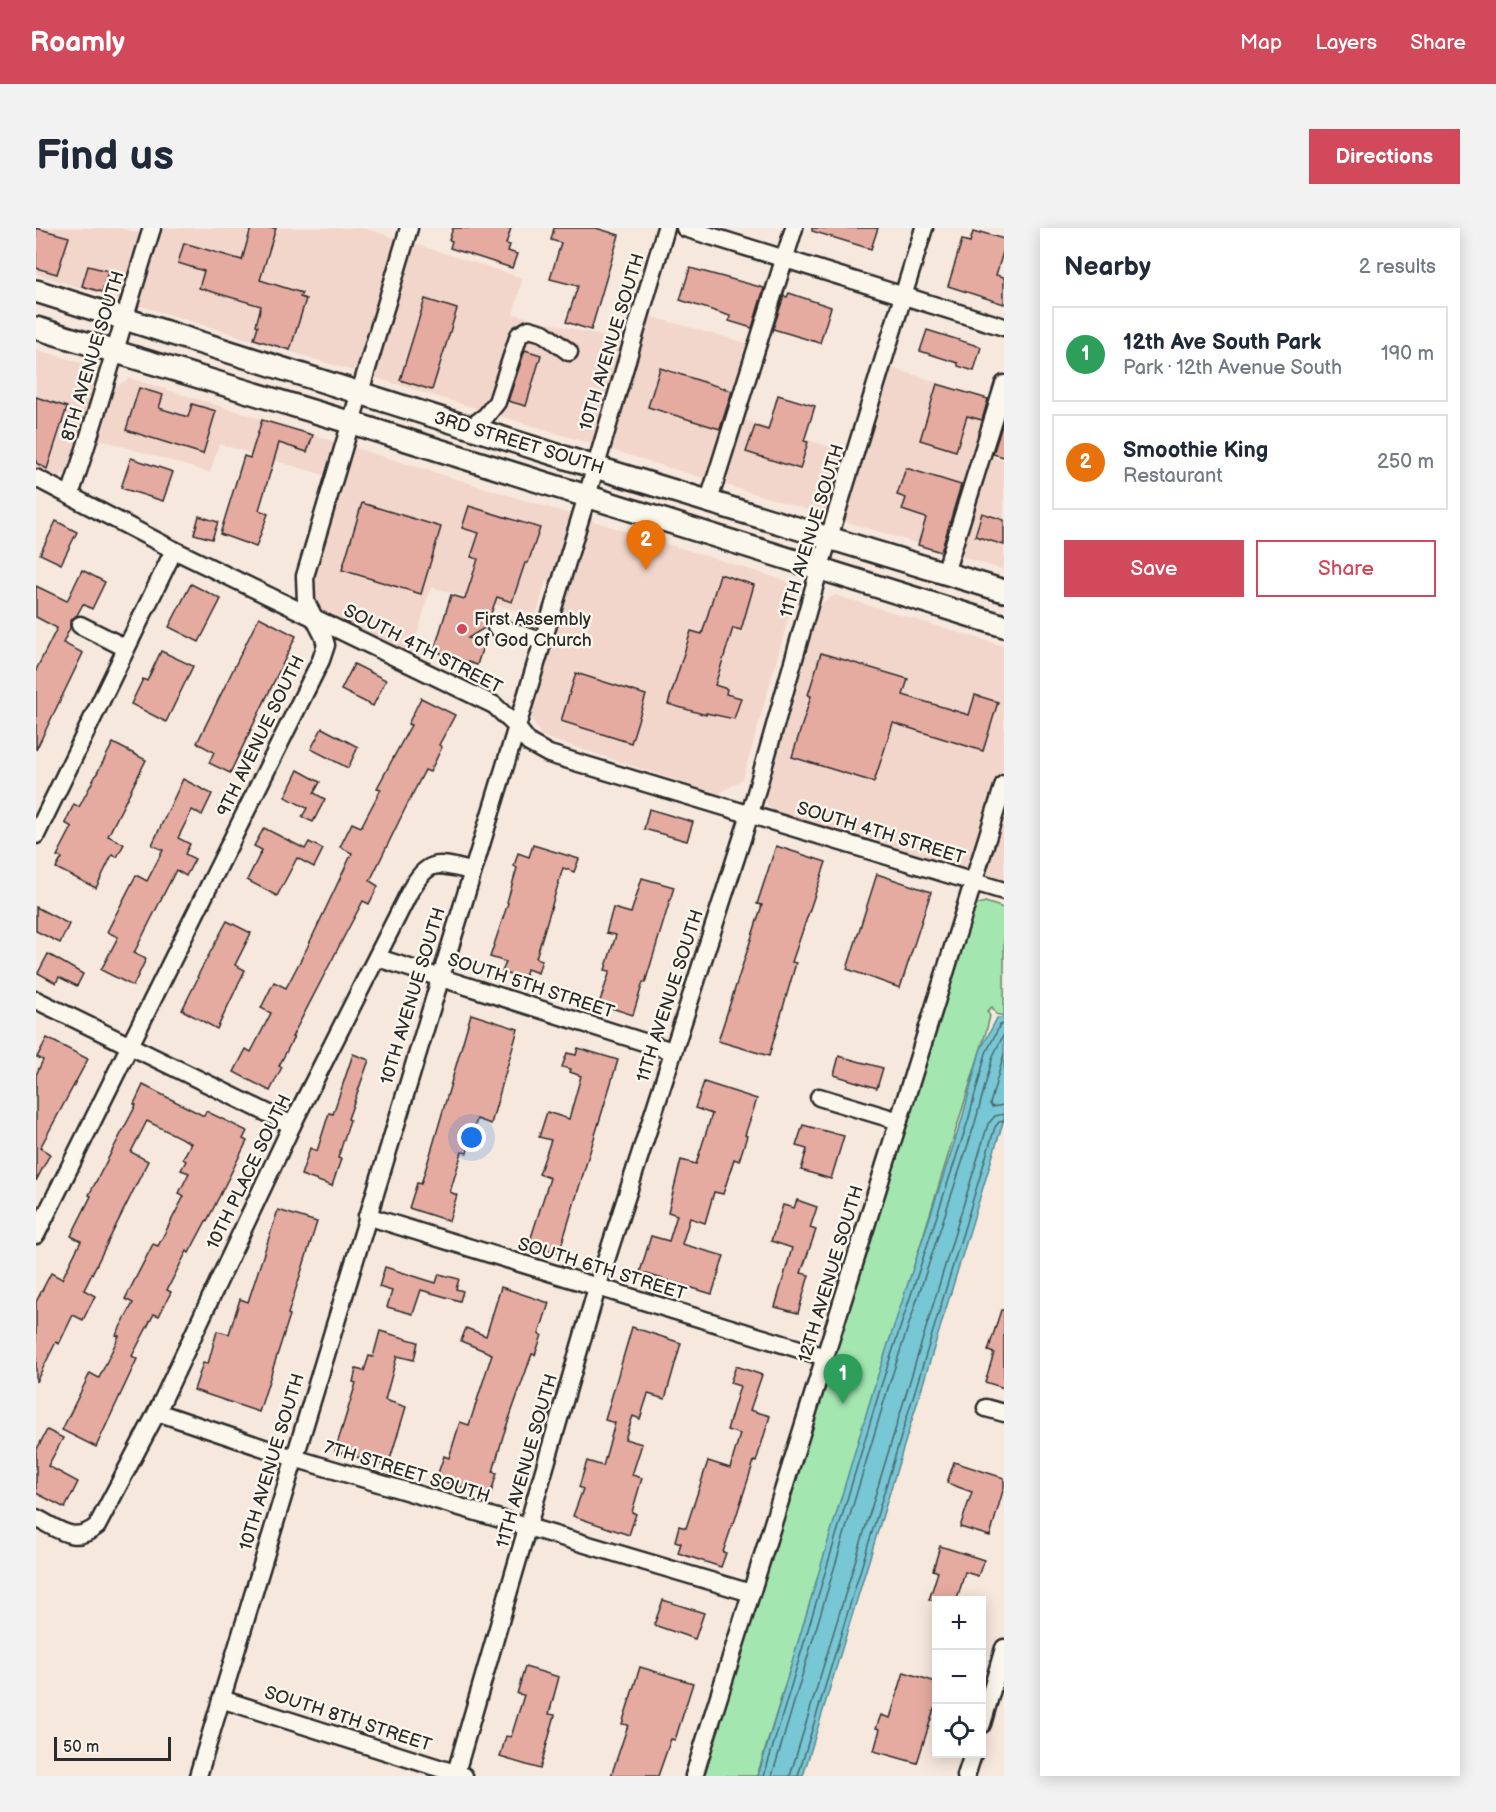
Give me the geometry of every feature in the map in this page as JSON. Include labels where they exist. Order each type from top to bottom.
[{"type":"main road","name":"3RD STREET SOUTH","points":[[36,291],[595,467],[1004,591]]},
{"type":"main road","name":"3RD STREET SOUTH","points":[[36,328],[352,423],[1004,626]]},
{"type":"street","name":"8TH AVENUE SOUTH","points":[[70,495],[116,352],[123,317],[152,228]]},
{"type":"street","name":"9TH AVENUE SOUTH","points":[[36,1235],[321,660],[326,645],[306,602],[305,576],[409,228]]},
{"type":"street","name":"10TH AVENUE SOUTH","points":[[198,1776],[666,228]]},
{"type":"street","points":[[685,228],[1004,327]]},
{"type":"street","points":[[709,500],[794,228]]},
{"type":"street","name":"11TH AVENUE SOUTH","points":[[458,1775],[597,1288],[750,814],[819,570],[924,228]]},
{"type":"street","points":[[470,428],[486,416],[497,402],[519,335],[529,329],[543,333],[570,352]]},
{"type":"street","points":[[945,573],[1004,384]]},
{"type":"street","name":"SOUTH 4TH STREET","points":[[36,478],[174,550],[494,705],[515,725],[528,743],[549,754],[1004,891]]},
{"type":"street","points":[[36,835],[174,550]]},
{"type":"street","points":[[80,625],[126,648]]},
{"type":"street","points":[[496,627],[542,641]]},
{"type":"street","name":"12TH AVENUE SOUTH","points":[[694,1776],[1004,784]]},
{"type":"street","name":"10TH PLACE SOUTH","points":[[36,1518],[75,1536],[87,1534],[97,1526],[157,1412],[292,1125],[410,891],[421,872],[430,866],[450,866],[471,871]]},
{"type":"street","name":"SOUTH 5TH STREET","points":[[378,958],[672,1051]]},
{"type":"street","points":[[36,1000],[292,1125]]},
{"type":"street","points":[[819,1097],[899,1121]]},
{"type":"street","name":"SOUTH 6TH STREET","points":[[367,1216],[825,1357]]},
{"type":"street","points":[[986,1408],[1004,1413]]},
{"type":"street","name":"7TH STREET SOUTH","points":[[157,1412],[294,1458],[751,1593]]},
{"type":"street","points":[[986,1711],[1000,1674],[1004,1648]]},
{"type":"street","name":"SOUTH 8TH STREET","points":[[221,1699],[458,1775]]},
{"type":"street","points":[[966,1776],[972,1758]]},
{"type":"shaded area","points":[[36,228],[122,228],[151,237],[154,228],[364,228],[523,278],[513,314],[634,344],[642,314],[760,347],[740,418],[852,454],[880,364],[1002,403],[986,455],[1004,460],[1004,570],[36,274]]},
{"type":"shaded area","points":[[36,349],[88,365],[94,386],[68,473],[50,479],[36,472]]},
{"type":"shaded area","points":[[129,378],[787,581],[795,595],[743,779],[718,794],[541,736],[530,715],[567,587],[546,581],[536,616],[431,587],[411,656],[320,610],[310,593],[344,481],[219,444],[210,473],[99,439],[115,388]]},
{"type":"shaded area","points":[[835,595],[1004,646],[1004,881],[771,811],[762,795],[820,604]]},
{"type":"green space","points":[[985,902],[1004,908],[1004,1016],[996,1014],[992,1007],[987,1011],[990,1016],[986,1032],[757,1776],[699,1776],[970,907]]},
{"type":"water","points":[[997,1018],[1004,1018],[1004,1119],[803,1776],[758,1776],[876,1381],[962,1119],[980,1051]]},
{"type":"building","points":[[36,228],[69,237],[57,274],[36,268]]},
{"type":"building","points":[[251,228],[276,228],[260,280],[302,293],[300,297],[306,299],[290,350],[254,339],[261,306],[199,288],[204,271],[178,263],[184,243],[242,260]]},
{"type":"building","points":[[453,228],[511,228],[506,244],[510,245],[508,251],[517,254],[512,268],[450,248],[452,241],[449,240]]},
{"type":"building","points":[[554,228],[596,228],[619,235],[591,330],[566,322],[578,286],[550,279],[561,243],[551,240]]},
{"type":"building","points":[[812,228],[878,228],[871,249],[812,231]]},
{"type":"building","points":[[973,232],[1004,239],[1004,249],[996,275],[1004,277],[1004,304],[948,286],[962,240],[970,242]]},
{"type":"building","points":[[88,266],[108,271],[102,292],[82,286]]},
{"type":"building","points":[[690,268],[764,288],[752,328],[729,321],[730,316],[680,300]]},
{"type":"building","points":[[789,293],[831,307],[820,343],[773,329],[784,296],[787,297]]},
{"type":"building","points":[[425,299],[457,309],[432,390],[400,380]]},
{"type":"building","points":[[927,330],[981,347],[974,371],[958,366],[958,363],[920,351]]},
{"type":"building","points":[[525,350],[541,355],[526,406],[508,401]]},
{"type":"building","points":[[660,368],[732,391],[720,429],[648,407]]},
{"type":"building","points":[[937,384],[988,399],[982,420],[967,416],[956,451],[920,440]]},
{"type":"building","points":[[139,388],[163,395],[159,408],[188,417],[192,404],[216,411],[203,454],[126,430]]},
{"type":"building","points":[[778,395],[815,406],[804,441],[808,442],[800,469],[746,452],[755,426],[768,430]]},
{"type":"building","points":[[36,397],[67,407],[47,469],[36,463]]},
{"type":"building","points":[[1004,419],[1004,457],[993,454]]},
{"type":"building","points":[[262,420],[313,435],[307,452],[279,443],[259,510],[268,514],[256,547],[220,534],[244,456],[250,458]]},
{"type":"building","points":[[131,458],[173,472],[163,501],[121,488]]},
{"type":"building","points":[[906,468],[961,485],[941,552],[918,545],[926,518],[902,510],[906,498],[897,495]]},
{"type":"building","points":[[362,503],[441,527],[421,594],[342,570]]},
{"type":"building","points":[[469,506],[540,528],[512,602],[497,597],[486,627],[468,638],[484,643],[477,665],[434,651],[451,595],[465,599],[478,559],[471,557],[479,533],[462,528]]},
{"type":"building","points":[[982,513],[1004,520],[1004,545],[975,536]]},
{"type":"building","points":[[199,516],[218,522],[212,539],[194,534]]},
{"type":"building","points":[[56,521],[77,532],[61,564],[40,554]]},
{"type":"building","points":[[82,570],[105,582],[92,609],[83,604],[77,615],[70,621],[70,628],[63,643],[83,653],[36,750],[36,670],[57,628],[36,617],[36,586],[67,601]]},
{"type":"building","points":[[720,574],[754,585],[741,630],[733,628],[715,685],[727,689],[726,694],[741,698],[734,719],[706,713],[706,715],[668,704],[691,631],[702,634]]},
{"type":"building","points":[[191,584],[221,599],[199,642],[169,627]]},
{"type":"building","points":[[259,617],[296,636],[230,773],[209,763],[214,752],[197,743]]},
{"type":"building","points":[[161,651],[193,666],[166,722],[131,704],[143,679],[147,681]]},
{"type":"building","points":[[821,653],[908,679],[903,695],[969,715],[975,695],[998,702],[983,751],[893,723],[874,782],[792,757],[811,696],[808,695]]},
{"type":"building","points":[[354,664],[386,680],[373,706],[341,690]]},
{"type":"building","points":[[576,673],[646,695],[631,743],[561,721]]},
{"type":"building","points":[[421,698],[455,715],[439,745],[442,747],[430,772],[425,770],[370,881],[378,886],[369,904],[363,901],[347,931],[292,1037],[294,1037],[279,1066],[282,1067],[270,1091],[234,1072],[246,1049],[251,1052],[271,1013],[261,1008],[274,982],[286,988],[307,948],[352,853],[340,847],[352,823],[361,827],[381,789],[377,788],[411,725],[408,724]]},
{"type":"building","points":[[322,728],[358,747],[348,768],[311,749]]},
{"type":"building","points":[[113,743],[146,760],[108,836],[124,844],[117,857],[112,855],[96,888],[56,868],[62,858],[57,856],[72,827],[65,823],[74,804],[79,807]]},
{"type":"building","points":[[298,770],[320,782],[314,793],[325,799],[313,822],[302,817],[307,808],[285,797]]},
{"type":"building","points":[[183,779],[212,794],[202,815],[192,810],[178,838],[190,844],[185,854],[195,859],[186,876],[176,870],[134,953],[146,959],[133,986],[101,970],[118,937],[107,932],[136,875],[147,881],[163,850],[152,845]]},
{"type":"building","points":[[649,809],[693,822],[687,841],[644,829]]},
{"type":"building","points":[[264,828],[305,849],[309,842],[323,849],[314,867],[297,858],[277,896],[247,880],[262,850],[254,846]]},
{"type":"building","points":[[533,845],[579,859],[574,872],[563,868],[536,958],[542,960],[538,973],[527,969],[524,980],[502,972],[506,962],[490,957],[508,903],[517,868],[514,866],[518,853],[529,857]]},
{"type":"building","points":[[776,846],[826,862],[792,962],[796,963],[769,1056],[718,1041],[762,905],[757,904]]},
{"type":"building","points":[[877,874],[931,892],[900,988],[847,969]]},
{"type":"building","points":[[642,878],[674,887],[633,1015],[599,1004],[610,971],[605,970],[616,935],[606,933],[613,908],[631,913]]},
{"type":"building","points":[[36,907],[69,924],[60,943],[36,931]]},
{"type":"building","points":[[227,921],[251,933],[235,965],[245,970],[217,1029],[182,1010]]},
{"type":"building","points":[[48,954],[83,974],[77,986],[59,977],[56,983],[38,973]]},
{"type":"building","points":[[471,1014],[518,1029],[491,1124],[477,1119],[467,1153],[462,1152],[450,1192],[457,1195],[449,1221],[409,1208],[417,1183],[421,1184]]},
{"type":"building","points":[[47,1038],[88,1059],[40,1148],[50,1154],[36,1181],[36,1075],[43,1060],[37,1057]]},
{"type":"building","points":[[578,1048],[618,1060],[559,1253],[529,1244],[550,1178],[539,1174],[551,1140],[539,1137],[547,1112],[569,1119],[581,1076],[570,1072],[571,1069],[562,1067],[567,1053],[576,1055]]},
{"type":"building","points":[[353,1054],[369,1060],[348,1119],[350,1120],[338,1158],[341,1159],[332,1186],[301,1175],[310,1148],[317,1151],[329,1113],[333,1114]]},
{"type":"building","points":[[839,1056],[883,1068],[877,1088],[834,1075]]},
{"type":"building","points":[[704,1082],[757,1099],[739,1161],[734,1159],[723,1194],[714,1192],[705,1223],[690,1218],[682,1244],[724,1256],[712,1294],[640,1272],[651,1236],[669,1241],[677,1215],[668,1212],[681,1160],[696,1164],[712,1114],[695,1108]]},
{"type":"building","points":[[143,1085],[204,1116],[206,1111],[247,1131],[243,1139],[247,1141],[207,1221],[189,1253],[187,1251],[167,1290],[171,1292],[159,1316],[154,1314],[132,1356],[137,1359],[96,1447],[62,1430],[90,1373],[99,1378],[119,1336],[116,1335],[133,1303],[125,1299],[153,1244],[158,1246],[184,1196],[179,1193],[189,1173],[181,1170],[186,1161],[183,1159],[191,1143],[147,1121],[131,1152],[148,1161],[84,1290],[95,1296],[83,1320],[73,1315],[59,1344],[56,1342],[36,1382],[36,1302],[51,1273],[62,1279],[81,1241],[71,1236],[91,1196],[89,1195],[136,1105],[134,1104]]},
{"type":"building","points":[[803,1125],[844,1136],[831,1179],[801,1170],[807,1149],[796,1146]]},
{"type":"building","points":[[797,1200],[817,1207],[810,1228],[816,1230],[801,1273],[809,1275],[798,1313],[775,1307],[792,1248],[771,1241],[783,1205],[794,1208]]},
{"type":"building","points":[[278,1210],[317,1222],[259,1412],[194,1390],[203,1363],[208,1364],[217,1331],[229,1334],[240,1299],[248,1302]]},
{"type":"building","points":[[385,1267],[436,1283],[439,1274],[459,1279],[456,1289],[463,1291],[460,1301],[421,1290],[413,1314],[387,1307],[392,1291],[379,1287]]},
{"type":"building","points":[[501,1287],[549,1303],[539,1334],[542,1335],[535,1355],[532,1354],[503,1436],[493,1472],[497,1473],[490,1496],[436,1479],[444,1456],[449,1458],[460,1422],[469,1425],[492,1354],[461,1341],[466,1328],[486,1336]]},
{"type":"building","points":[[1001,1310],[1004,1310],[1004,1388],[985,1382],[994,1353],[988,1351]]},
{"type":"building","points":[[632,1327],[681,1343],[665,1399],[648,1394],[640,1419],[633,1416],[625,1439],[642,1444],[632,1475],[642,1478],[632,1512],[636,1514],[629,1535],[573,1516],[583,1489],[579,1487],[587,1461],[603,1466],[615,1423],[605,1420]]},
{"type":"building","points":[[380,1331],[418,1342],[414,1360],[397,1356],[385,1400],[406,1407],[388,1466],[335,1451],[356,1383],[353,1382],[356,1369],[364,1371],[369,1356],[373,1357]]},
{"type":"building","points":[[736,1366],[762,1375],[750,1410],[770,1416],[723,1552],[726,1553],[721,1567],[678,1553],[681,1543],[675,1541],[679,1526],[686,1528],[708,1461],[730,1468],[740,1434],[727,1430],[740,1386],[730,1383]]},
{"type":"building","points":[[47,1430],[63,1438],[48,1466],[78,1482],[65,1508],[36,1493],[36,1451]]},
{"type":"building","points":[[954,1462],[1004,1478],[1004,1487],[990,1536],[960,1527],[972,1492],[947,1483]]},
{"type":"building","points":[[940,1546],[984,1560],[978,1576],[965,1572],[958,1596],[932,1596],[932,1600],[929,1600],[938,1572],[933,1570]]},
{"type":"building","points":[[663,1600],[704,1613],[695,1639],[654,1625]]},
{"type":"building","points":[[525,1667],[559,1677],[549,1714],[555,1715],[540,1769],[500,1757],[506,1736],[511,1737],[524,1695],[517,1694]]},
{"type":"building","points":[[640,1667],[693,1683],[675,1740],[671,1739],[658,1776],[611,1776],[628,1725],[622,1724]]},
{"type":"building","points":[[904,1672],[932,1681],[932,1715],[917,1763],[874,1751],[880,1729],[876,1728],[881,1715],[890,1718]]},
{"type":"place","name":"Smoothie King","points":[[646,570]]},
{"type":"place","name":"First Assembly of God Church","points":[[462,629]]},
{"type":"place","name":"12th Ave South Park","points":[[843,1404]]}]
